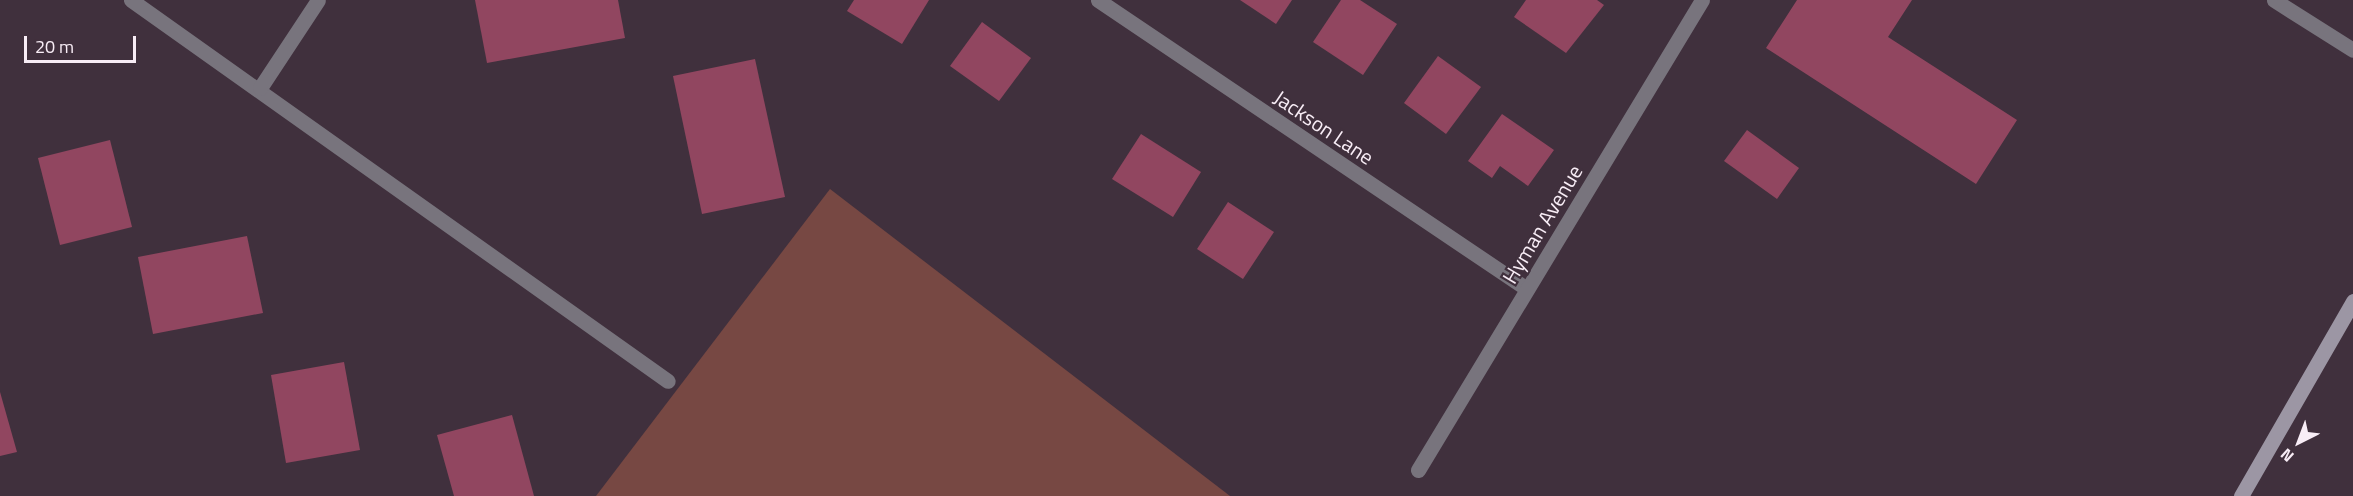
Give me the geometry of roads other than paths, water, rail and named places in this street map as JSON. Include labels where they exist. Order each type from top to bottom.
[{"type":"street","points":[[131,0],[260,88],[331,144],[668,381]]},
{"type":"street","points":[[260,88],[318,0]]},
{"type":"street","name":"Jackson Lane","points":[[1098,0],[1527,289]]},
{"type":"street","name":"Hyman Avenue","points":[[1418,470],[1702,0]]},
{"type":"street","points":[[2274,0],[2353,50]]},
{"type":"street","points":[[2241,496],[2353,301]]}]
